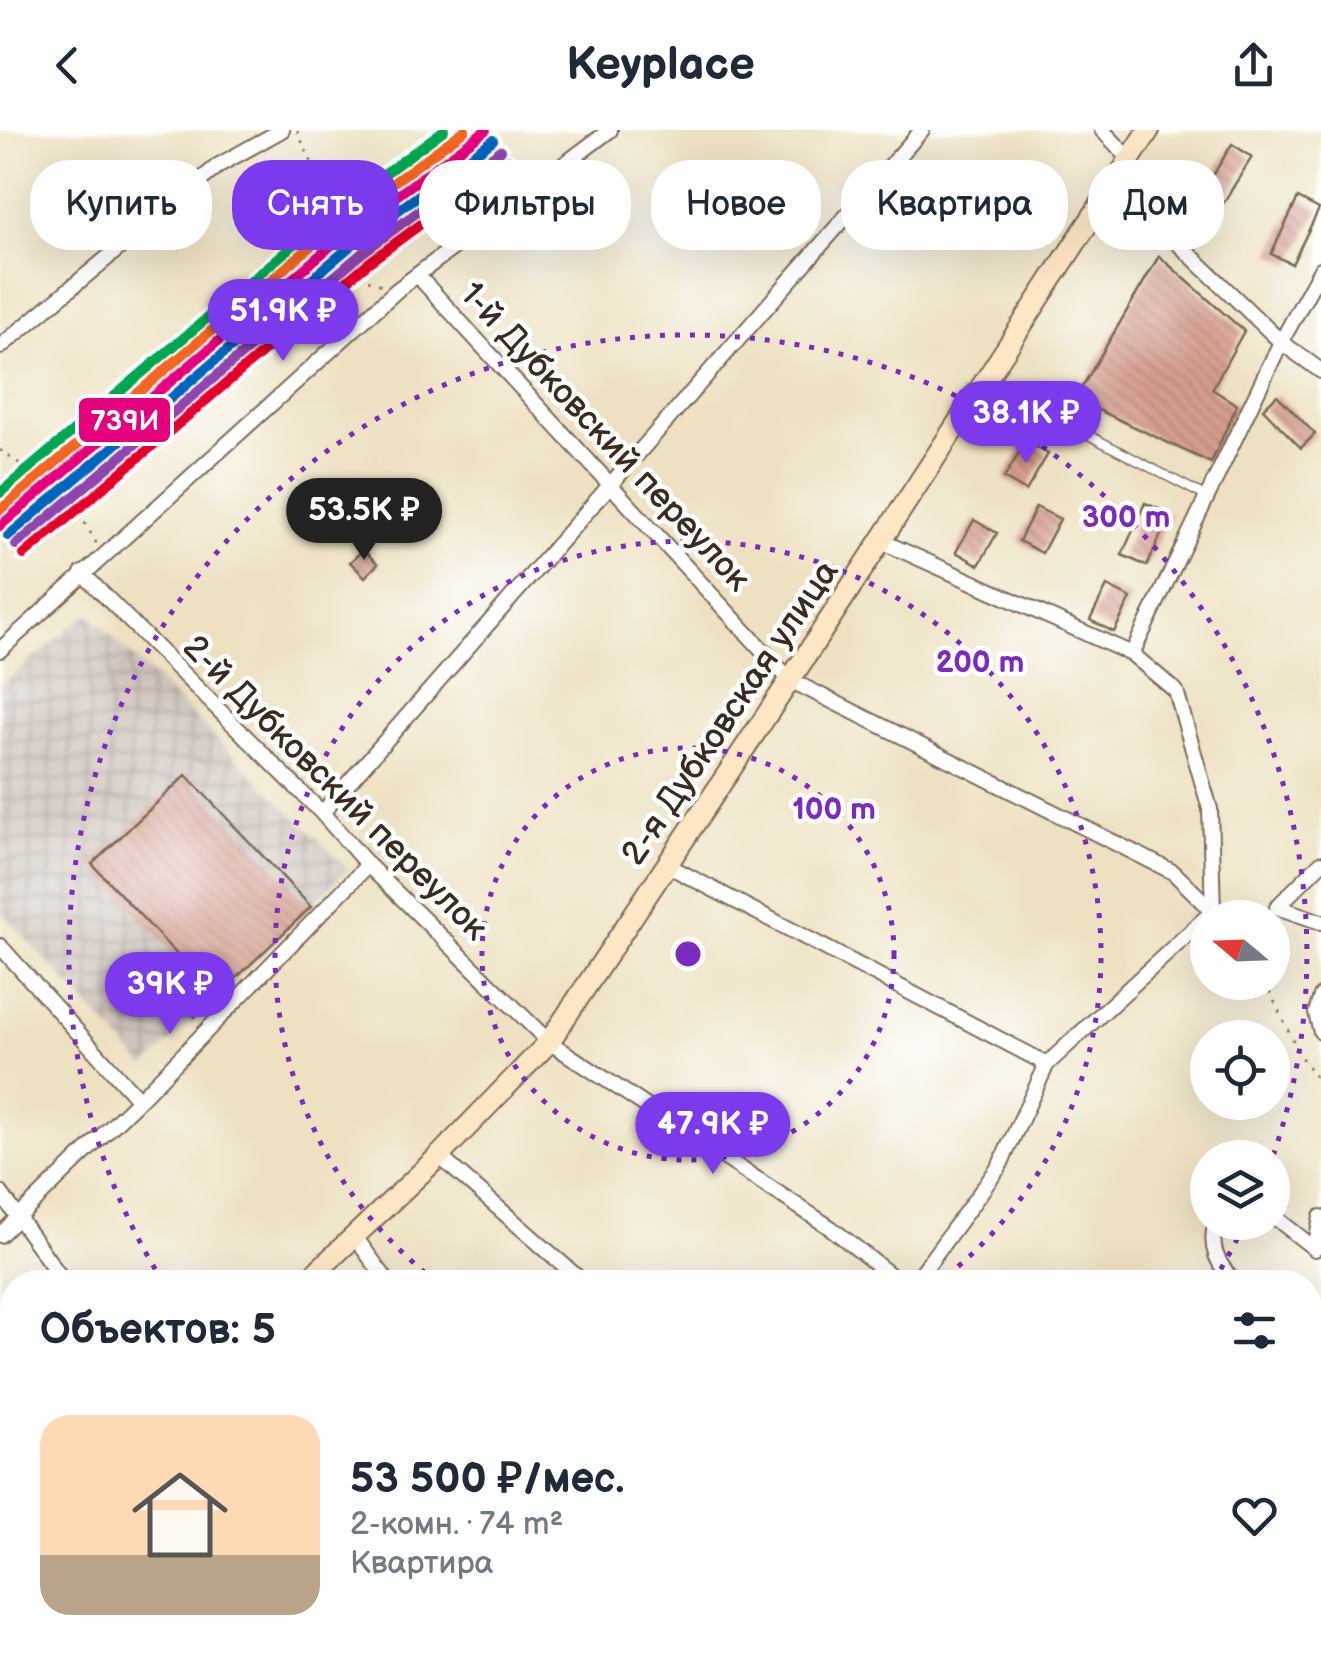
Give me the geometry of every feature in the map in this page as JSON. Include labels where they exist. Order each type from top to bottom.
[{"type":"main road","name":"2-я Дубковская улица","points":[[1129,158],[1149,130]]},
{"type":"main road","name":"2-я Дубковская улица","points":[[319,1270],[439,1156],[549,1042],[1088,222]]},
{"type":"street","points":[[0,346],[219,165],[282,130]]},
{"type":"street","points":[[0,650],[397,290],[610,130]]},
{"type":"street","points":[[322,813],[922,130]]},
{"type":"street","points":[[1102,130],[1129,158]]},
{"type":"street","points":[[1185,250],[1281,342],[1321,371]]},
{"type":"street","points":[[1132,654],[1281,342],[1321,269]]},
{"type":"street","name":"1-й Дубковский переулок","points":[[418,276],[790,680]]},
{"type":"street","points":[[882,541],[1132,654],[1176,691],[1210,809],[1214,900]]},
{"type":"street","name":"2-й Дубковский переулок","points":[[82,573],[549,1042],[831,1228],[884,1270]]},
{"type":"street","points":[[790,680],[1172,872],[1202,900]]},
{"type":"street","points":[[1321,862],[1277,907],[1321,922]]},
{"type":"street","points":[[0,1235],[139,1100],[368,864]]},
{"type":"street","points":[[667,865],[1047,1064]]},
{"type":"street","points":[[924,1270],[999,1167],[1047,1064],[1190,933]]},
{"type":"street","points":[[0,946],[139,1100]]},
{"type":"street","points":[[1321,996],[1316,1013],[1321,1032]]},
{"type":"street","points":[[439,1156],[569,1270]]},
{"type":"street","points":[[0,1192],[56,1270]]},
{"type":"street","points":[[1318,1250],[1321,1216]]},
{"type":"street","points":[[1290,1229],[1318,1250]]},
{"type":"street","points":[[355,1237],[379,1270]]},
{"type":"street","points":[[1213,1240],[1216,1257],[1225,1270]]},
{"type":"lane","points":[[986,381],[1207,497]]},
{"type":"path","points":[[296,130],[345,234],[360,277],[397,290]]},
{"type":"path","points":[[0,450],[35,474],[63,486],[103,554]]},
{"type":"path","points":[[1273,1000],[1301,1057],[1321,1084]]},
{"type":"shaded area","points":[[88,613],[348,869],[145,1067],[0,910],[0,686]]},
{"type":"building","points":[[1232,144],[1252,157],[1224,202],[1224,160]]},
{"type":"building","points":[[1298,198],[1319,209],[1292,264],[1271,254]]},
{"type":"building","points":[[1159,256],[1244,331],[1212,389],[1237,405],[1211,463],[1075,399]]},
{"type":"building","points":[[1277,395],[1315,434],[1301,448],[1263,409]]},
{"type":"building","points":[[1026,441],[1048,454],[1026,491],[1004,478]]},
{"type":"building","points":[[1145,503],[1170,514],[1147,566],[1122,555]]},
{"type":"building","points":[[1036,507],[1060,519],[1042,553],[1019,541]]},
{"type":"building","points":[[974,520],[997,533],[979,565],[956,552]]},
{"type":"building","points":[[363,550],[378,564],[365,577],[350,562]]},
{"type":"building","points":[[1107,586],[1131,598],[1114,632],[1090,620]]},
{"type":"building","points":[[186,775],[311,907],[195,1017],[160,981],[182,960],[92,864]]},
{"type":"transit line","points":[[0,493],[329,215],[444,130]]},
{"type":"transit line","points":[[0,510],[337,224],[465,130]]},
{"type":"transit line","name":"739И","points":[[0,526],[345,234],[486,130]]},
{"type":"transit line","points":[[8,536],[353,244],[493,140]]},
{"type":"transit line","points":[[16,545],[361,254],[501,150]]},
{"type":"transit line","points":[[24,555],[368,263],[419,225]]}]
